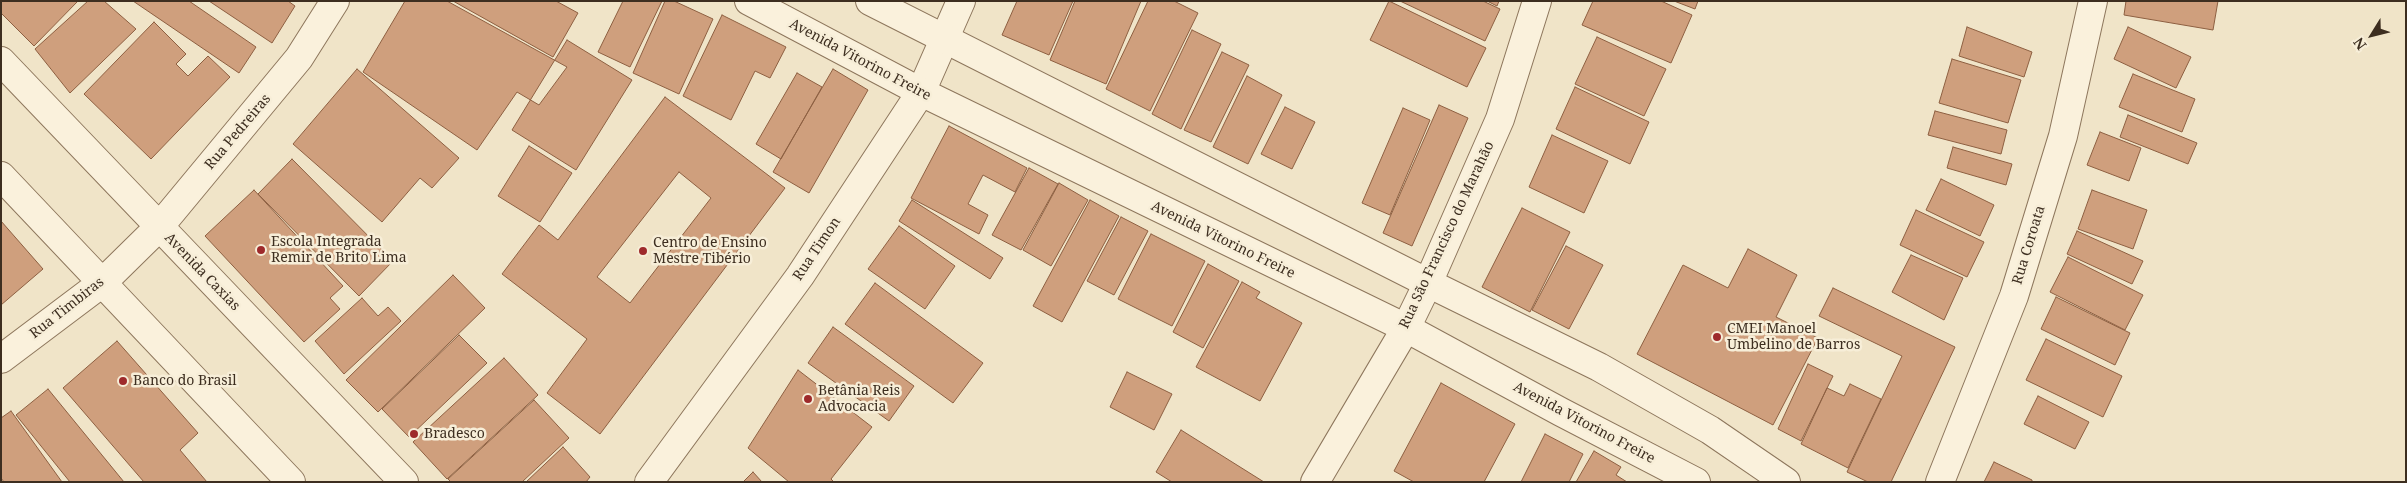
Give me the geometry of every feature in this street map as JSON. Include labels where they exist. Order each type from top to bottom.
[{"type":"street","name":"Rua Pedreiras","points":[[130,255],[159,227],[299,58],[335,1]]},
{"type":"street","name":"Avenida Vitorino Freire","points":[[749,1],[921,92],[1406,328],[1696,482]]},
{"type":"street","points":[[870,1],[1428,283],[1599,366],[1710,430],[1786,482]]},
{"type":"street","name":"Rua Timon","points":[[649,482],[800,276],[921,92],[960,1]]},
{"type":"street","name":"Rua São Francisco do Marahão","points":[[1315,482],[1406,328],[1428,283],[1500,119],[1537,1]]},
{"type":"street","name":"Rua Coroata","points":[[1940,482],[2014,296],[2063,136],[2093,1]]},
{"type":"street","name":"Avenida Caxias","points":[[1,61],[404,482]]},
{"type":"street","points":[[1,176],[291,482]]},
{"type":"street","name":"Rua Timbiras","points":[[1,359],[102,283],[130,255]]},
{"type":"building","points":[[1,1],[78,1],[34,46],[1,13]]},
{"type":"building","points":[[88,1],[104,1],[136,29],[70,93],[35,49]]},
{"type":"building","points":[[133,1],[189,1],[256,47],[239,73]]},
{"type":"building","points":[[209,1],[288,1],[295,6],[272,43]]},
{"type":"building","points":[[405,1],[447,1],[567,67],[539,105],[517,92],[477,150],[363,72]]},
{"type":"building","points":[[453,1],[556,1],[578,13],[553,57]]},
{"type":"building","points":[[623,1],[662,1],[630,67],[598,52]]},
{"type":"building","points":[[665,1],[674,1],[713,19],[679,94],[633,73]]},
{"type":"building","points":[[1017,1],[1073,1],[1049,55],[1002,35]]},
{"type":"building","points":[[1075,1],[1141,1],[1106,84],[1050,60]]},
{"type":"building","points":[[1148,1],[1174,1],[1198,13],[1150,111],[1106,89]]},
{"type":"building","points":[[1389,1],[1486,48],[1467,87],[1370,40]]},
{"type":"building","points":[[1400,1],[1483,1],[1500,9],[1485,41]]},
{"type":"building","points":[[1487,1],[1499,1],[1497,6]]},
{"type":"building","points":[[1593,1],[1661,1],[1692,15],[1671,63],[1582,25]]},
{"type":"building","points":[[1674,1],[1698,1],[1695,9]]},
{"type":"building","points":[[2126,1],[2218,1],[2213,30],[2124,15]]},
{"type":"building","points":[[722,15],[786,47],[770,78],[755,71],[731,120],[683,96]]},
{"type":"building","points":[[154,22],[186,54],[176,64],[188,76],[208,56],[230,77],[151,159],[84,94]]},
{"type":"building","points":[[1967,27],[2032,52],[2024,77],[1959,56]]},
{"type":"building","points":[[2128,27],[2191,57],[2176,88],[2114,59]]},
{"type":"building","points":[[1192,30],[1221,44],[1181,129],[1152,114]]},
{"type":"building","points":[[1597,37],[1666,69],[1644,116],[1575,84]]},
{"type":"building","points":[[567,40],[632,80],[576,170],[512,130]]},
{"type":"building","points":[[1222,52],[1249,65],[1211,142],[1184,130]]},
{"type":"building","points":[[1952,59],[2021,80],[2008,123],[1939,103]]},
{"type":"building","points":[[357,69],[459,158],[432,188],[420,178],[382,222],[293,144]]},
{"type":"building","points":[[833,69],[868,90],[809,193],[773,172]]},
{"type":"building","points":[[797,73],[822,87],[781,159],[756,144]]},
{"type":"building","points":[[2133,74],[2195,99],[2182,132],[2119,107]]},
{"type":"building","points":[[1247,76],[1282,95],[1248,164],[1213,147]]},
{"type":"building","points":[[1575,87],[1649,122],[1630,164],[1556,129]]},
{"type":"building","name":"Centro de Ensino Mestre Tibério","points":[[665,97],[785,188],[600,434],[547,393],[587,339],[502,274],[539,225],[558,240]],"holes":[[[679,172],[711,198],[630,303],[597,277]]]},
{"type":"building","points":[[1439,105],[1468,118],[1412,246],[1383,233]]},
{"type":"building","points":[[1285,107],[1315,122],[1292,169],[1261,154]]},
{"type":"building","points":[[1403,108],[1430,120],[1390,215],[1362,203]]},
{"type":"building","points":[[1935,111],[2007,130],[2001,154],[1928,135]]},
{"type":"building","points":[[2128,115],[2197,143],[2188,164],[2120,137]]},
{"type":"building","points":[[949,126],[1027,168],[1015,192],[983,175],[968,204],[988,215],[979,234],[911,198]]},
{"type":"building","points":[[2100,132],[2141,148],[2129,181],[2087,165]]},
{"type":"building","points":[[1552,135],[1608,161],[1584,213],[1529,187]]},
{"type":"building","points":[[529,146],[572,173],[540,222],[498,196]]},
{"type":"building","points":[[1953,147],[2012,164],[2006,185],[1947,168]]},
{"type":"building","points":[[292,159],[393,261],[359,296],[258,194]]},
{"type":"building","points":[[1029,168],[1058,184],[1021,250],[992,235]]},
{"type":"building","points":[[1941,179],[1994,205],[1980,236],[1926,210]]},
{"type":"building","points":[[1059,183],[1088,200],[1051,266],[1023,250]]},
{"type":"building","points":[[254,190],[343,286],[330,298],[340,309],[304,342],[205,236]]},
{"type":"building","points":[[2092,190],[2147,210],[2133,249],[2078,229]]},
{"type":"building","points":[[912,200],[1003,258],[990,279],[899,221]]},
{"type":"building","points":[[1090,200],[1119,216],[1062,322],[1033,306]]},
{"type":"building","points":[[1522,208],[1570,232],[1530,312],[1482,287]]},
{"type":"building","points":[[1916,210],[1984,242],[1967,277],[1900,245]]},
{"type":"building","points":[[1121,217],[1148,231],[1114,295],[1087,281]]},
{"type":"building","points":[[1,221],[43,269],[1,305]]},
{"type":"building","points":[[899,226],[955,266],[925,309],[868,269]]},
{"type":"building","points":[[2077,231],[2143,261],[2132,284],[2067,254]]},
{"type":"building","points":[[1151,234],[1205,261],[1172,326],[1118,299]]},
{"type":"building","points":[[1566,246],[1603,265],[1569,329],[1532,310]]},
{"type":"building","points":[[1748,249],[1797,275],[1776,317],[1818,338],[1773,425],[1637,354],[1683,265],[1728,288]]},
{"type":"building","points":[[1911,255],[1963,278],[1944,320],[1892,292]]},
{"type":"building","points":[[2068,257],[2143,295],[2125,330],[2050,292]]},
{"type":"building","points":[[1208,264],[1239,281],[1203,348],[1173,332]]},
{"type":"building","points":[[453,275],[485,308],[378,412],[346,380]]},
{"type":"building","points":[[1242,282],[1260,292],[1256,298],[1302,323],[1260,401],[1196,367]]},
{"type":"building","points":[[875,283],[983,363],[953,403],[845,324]]},
{"type":"building","points":[[1833,288],[1955,347],[1891,482],[1868,482],[1847,472],[1902,356],[1819,316]]},
{"type":"building","points":[[2056,297],[2130,333],[2115,365],[2041,329]]},
{"type":"building","points":[[362,298],[378,316],[388,307],[401,321],[344,374],[315,341]]},
{"type":"building","points":[[833,327],[914,386],[889,421],[808,363]]},
{"type":"building","points":[[459,335],[487,363],[409,437],[382,409]]},
{"type":"building","points":[[2046,339],[2122,376],[2103,417],[2026,380]]},
{"type":"building","points":[[117,341],[198,433],[180,450],[207,482],[144,482],[63,388]]},
{"type":"building","points":[[504,358],[538,395],[447,479],[413,442]]},
{"type":"building","points":[[1808,364],[1833,376],[1801,441],[1778,429]]},
{"type":"building","name":"Betânia Reis Advocacia","points":[[798,370],[872,427],[831,479],[834,482],[789,482],[748,448]]},
{"type":"building","points":[[1127,372],[1172,394],[1154,430],[1110,407]]},
{"type":"building","points":[[1441,383],[1515,424],[1484,482],[1414,482],[1394,471]]},
{"type":"building","points":[[1850,384],[1881,399],[1848,468],[1801,444],[1827,388],[1844,396]]},
{"type":"building","points":[[48,389],[124,482],[70,482],[16,415]]},
{"type":"building","points":[[2038,396],[2089,422],[2075,449],[2024,424]]},
{"type":"building","points":[[534,400],[569,438],[522,482],[451,482],[448,479]]},
{"type":"building","points":[[11,411],[62,482],[4,482],[1,478],[1,418]]},
{"type":"building","points":[[1181,430],[1264,482],[1172,482],[1156,472]]},
{"type":"building","points":[[1545,434],[1583,454],[1569,482],[1521,482]]},
{"type":"building","points":[[563,447],[590,477],[586,482],[526,482]]},
{"type":"building","points":[[1594,451],[1621,467],[1616,475],[1627,482],[1576,482]]},
{"type":"building","points":[[1994,462],[2032,480],[2032,482],[1984,482]]},
{"type":"building","points":[[753,472],[762,482],[743,482]]},
{"type":"place","name":"Escola Integrada Remir de Brito Lima","points":[[261,250]]},
{"type":"place","name":"Centro de Ensino Mestre Tibério","points":[[643,251]]},
{"type":"place","name":"CMEI Manoel Umbelino de Barros","points":[[1717,337]]},
{"type":"place","name":"Banco do Brasil","points":[[123,381]]},
{"type":"place","name":"Betânia Reis Advocacia","points":[[808,399]]},
{"type":"place","name":"Bradesco","points":[[414,434]]}]
